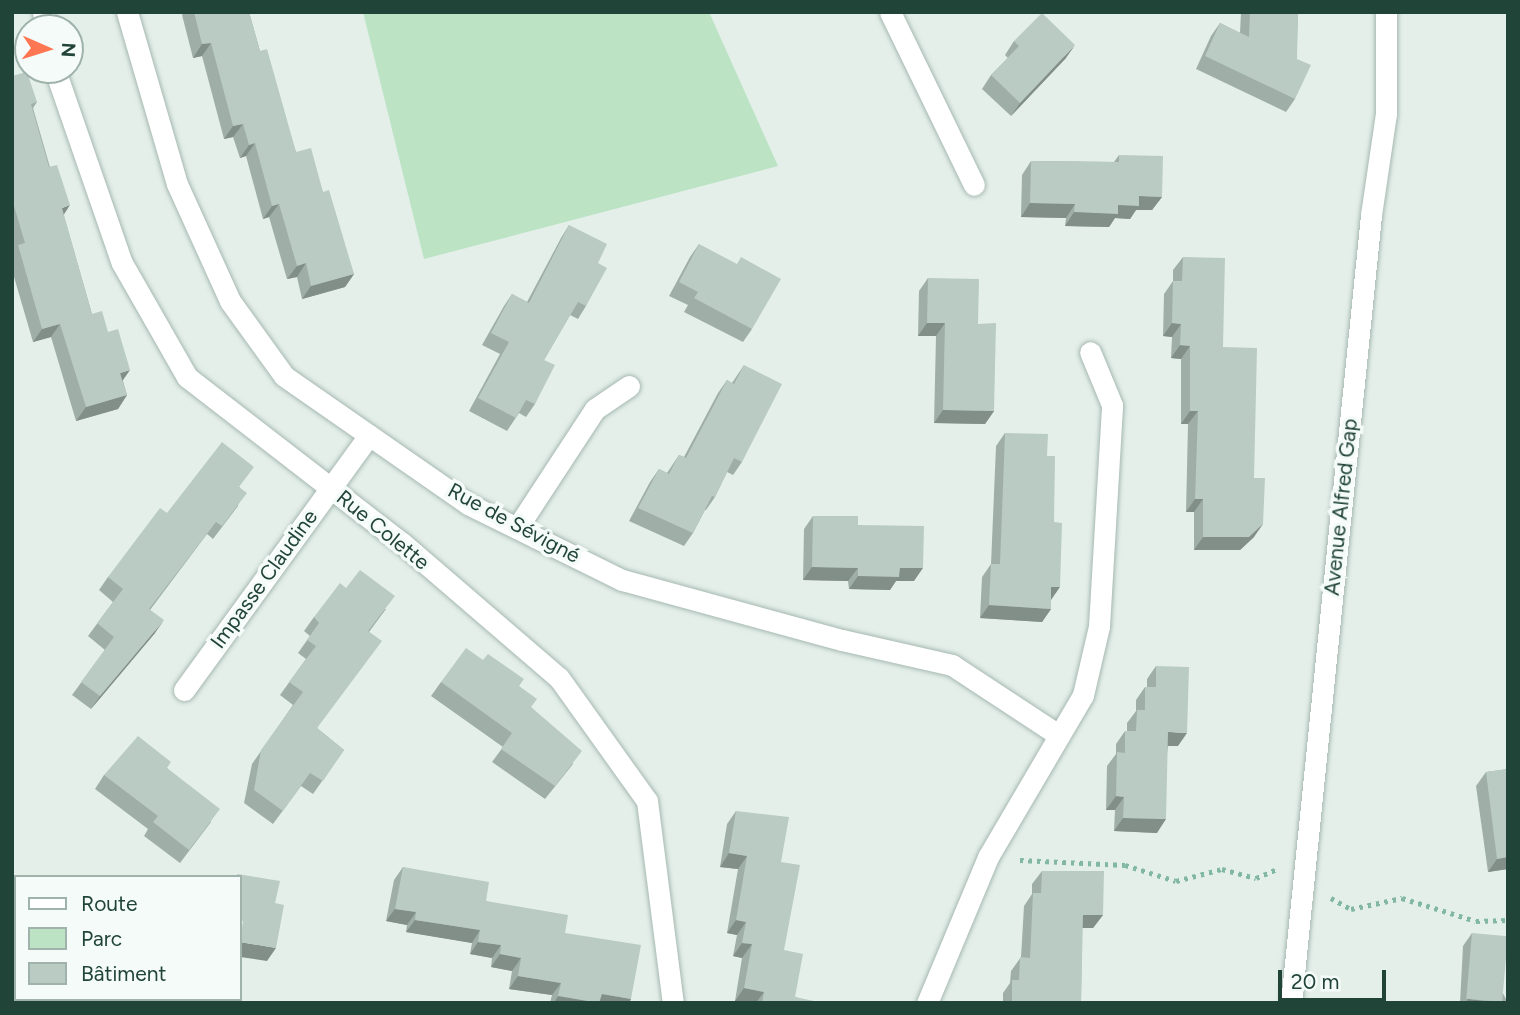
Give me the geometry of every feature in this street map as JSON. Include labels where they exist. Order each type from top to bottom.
[{"type":"street","name":"Rue de Sévigné","points":[[127,12],[177,184],[230,300],[284,376],[468,504],[622,580],[842,640],[952,665],[1057,734]]},
{"type":"street","points":[[890,12],[974,185]]},
{"type":"street","name":"Avenue Alfred Gap","points":[[1291,1003],[1371,215],[1386,114],[1386,12]]},
{"type":"street","name":"Rue Colette","points":[[60,84],[122,263],[187,377],[402,543],[559,678],[647,801],[673,1003]]},
{"type":"street","points":[[927,1003],[988,857],[1057,734],[1083,695],[1099,626],[1112,405],[1090,352]]},
{"type":"street","points":[[517,528],[595,410],[629,386]]},
{"type":"street","name":"Impasse Claudine","points":[[184,690],[369,435]]},
{"type":"path","points":[[988,857],[1125,865],[1176,881],[1222,869],[1256,878],[1279,868],[1351,909],[1402,898],[1476,921],[1508,920]]},
{"type":"green space","points":[[363,12],[709,12],[778,166],[424,259]]},
{"type":"building","points":[[194,12],[249,12],[260,51],[267,49],[296,152],[311,148],[323,192],[329,190],[354,274],[311,286],[306,263],[297,266],[279,204],[272,206],[255,143],[249,145],[243,124],[233,126],[211,43],[202,44]]},
{"type":"building","points":[[1250,12],[1298,12],[1297,59],[1311,65],[1295,99],[1205,56],[1220,23],[1249,37]]},
{"type":"building","points":[[1042,13],[1075,45],[1020,103],[991,75],[1019,46],[1014,41]]},
{"type":"building","points":[[12,76],[14,84],[31,84],[37,102],[31,104],[49,167],[57,165],[70,205],[62,208],[92,314],[102,311],[108,332],[118,329],[130,370],[120,373],[127,395],[86,407],[60,324],[42,329],[18,245],[25,243],[12,199]]},
{"type":"building","points":[[1119,155],[1163,156],[1162,197],[1139,196],[1139,206],[1118,205],[1118,214],[1074,212],[1075,204],[1030,203],[1031,161],[1119,162]]},
{"type":"building","points":[[569,225],[607,244],[598,263],[607,268],[586,306],[578,302],[544,360],[555,365],[535,404],[526,400],[516,418],[478,398],[509,342],[491,333],[512,294],[529,303]]},
{"type":"building","points":[[699,244],[737,264],[741,257],[781,279],[752,329],[694,298],[698,292],[679,282]]},
{"type":"building","points":[[1183,257],[1225,258],[1223,347],[1257,348],[1254,478],[1265,478],[1263,524],[1249,537],[1203,537],[1203,499],[1195,499],[1198,411],[1190,411],[1190,346],[1180,345],[1181,324],[1172,323],[1173,281],[1182,281]]},
{"type":"building","points":[[928,278],[979,279],[978,324],[996,323],[994,411],[943,410],[945,323],[927,323]]},
{"type":"building","points":[[744,365],[782,384],[742,462],[734,458],[693,533],[638,508],[659,469],[669,474],[679,455],[686,458],[727,380],[734,384]]},
{"type":"building","points":[[1005,433],[1048,434],[1047,456],[1055,456],[1054,522],[1062,523],[1060,587],[1051,587],[1051,609],[989,605],[991,564],[1000,564]]},
{"type":"building","points":[[222,442],[254,467],[239,487],[247,493],[222,526],[216,522],[149,609],[164,620],[100,696],[81,682],[114,637],[97,623],[123,589],[108,577],[160,508],[167,513]]},
{"type":"building","points":[[813,516],[858,516],[858,525],[924,526],[923,568],[900,568],[899,577],[858,576],[858,568],[812,567]]},
{"type":"building","points":[[360,570],[395,596],[368,631],[382,641],[317,728],[344,750],[323,781],[310,773],[283,811],[254,790],[261,750],[303,692],[289,682],[316,646],[307,640],[319,623],[314,617],[340,583],[346,588]]},
{"type":"building","points":[[466,648],[483,660],[488,654],[524,679],[519,686],[537,699],[531,707],[582,751],[555,786],[501,749],[512,733],[441,682]]},
{"type":"building","points":[[1156,666],[1189,667],[1187,733],[1168,732],[1166,819],[1123,818],[1124,797],[1116,796],[1117,752],[1125,753],[1125,731],[1136,731],[1137,710],[1145,710],[1145,687],[1156,687]]},
{"type":"building","points":[[138,736],[171,762],[167,768],[220,809],[189,850],[153,822],[158,816],[104,775]]},
{"type":"building","points":[[1508,769],[1508,857],[1497,859],[1486,772]]},
{"type":"building","points":[[736,811],[789,817],[781,862],[800,865],[784,950],[803,954],[795,997],[814,1003],[762,1003],[764,992],[744,988],[752,944],[742,943],[746,922],[736,920],[747,856],[729,853]]},
{"type":"building","points":[[403,867],[489,882],[486,901],[568,915],[565,933],[641,945],[631,999],[602,994],[599,1003],[558,996],[561,983],[518,976],[521,958],[500,954],[501,945],[478,942],[480,930],[415,920],[416,912],[395,909]]},
{"type":"building","points":[[1042,871],[1104,871],[1103,915],[1083,915],[1081,1003],[1012,1003],[1012,980],[1019,980],[1020,957],[1030,958],[1033,893],[1041,893]]},
{"type":"building","points":[[237,874],[280,881],[275,903],[284,905],[276,948],[242,942],[242,875]]},
{"type":"building","points":[[1472,933],[1508,936],[1502,1002],[1466,999]]}]
